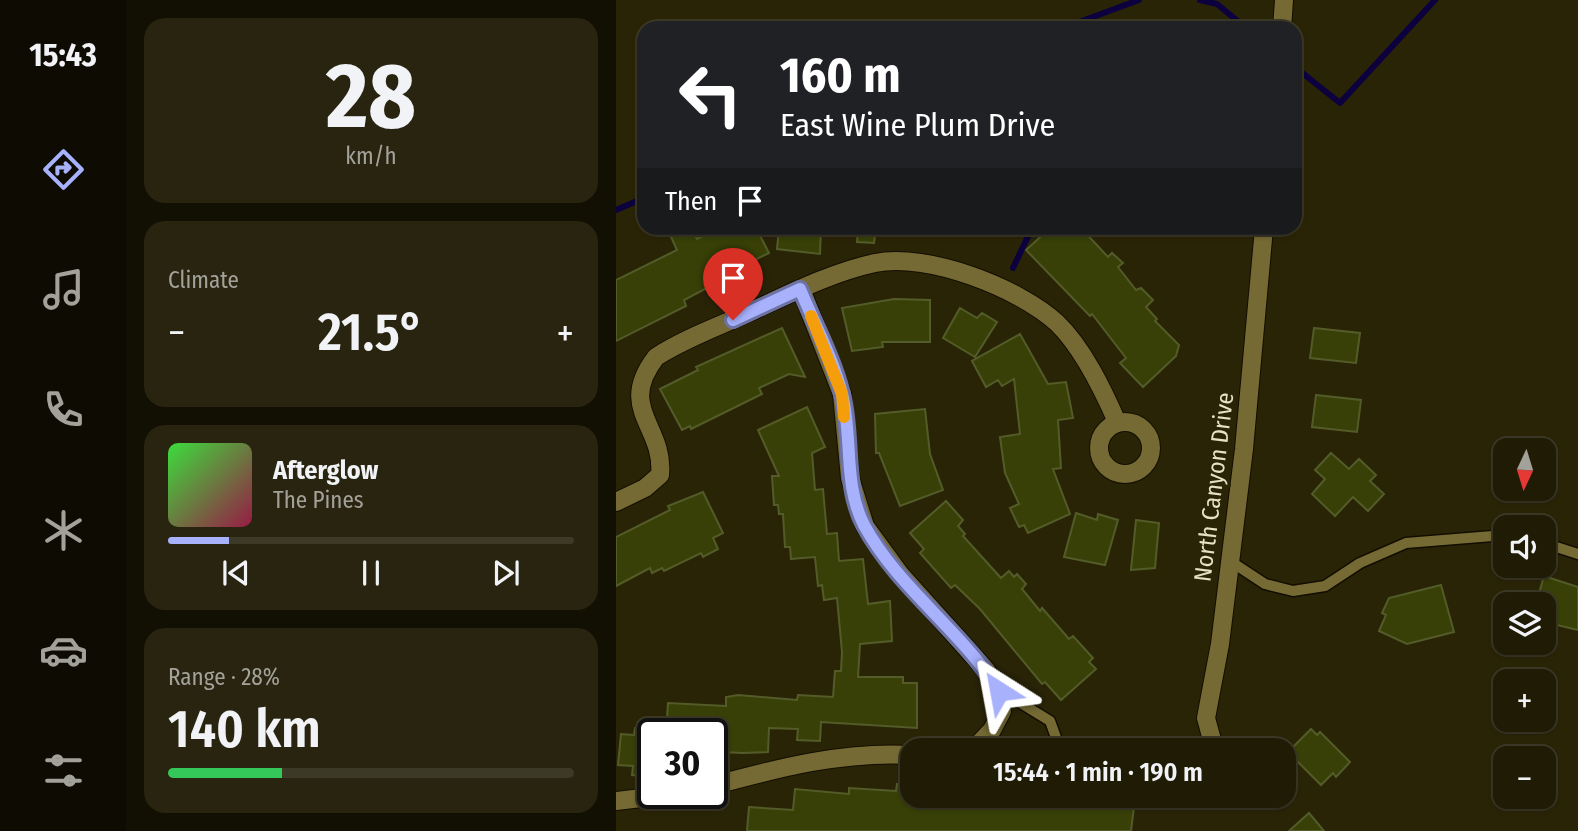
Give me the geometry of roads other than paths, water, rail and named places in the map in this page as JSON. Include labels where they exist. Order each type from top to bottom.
[{"type":"street","points":[[1282,21],[1284,0]]},
{"type":"street","name":"North Canyon Drive","points":[[1211,738],[1206,718],[1220,644],[1230,561],[1263,235]]},
{"type":"street","points":[[616,502],[645,488],[660,475],[662,461],[636,401],[642,373],[666,351],[800,289],[877,263],[933,265],[978,277],[1015,296],[1057,324],[1099,381],[1117,422]]},
{"type":"street","points":[[800,289],[842,394],[850,478],[865,526],[900,574],[986,670],[998,689],[1002,711],[984,738]]},
{"type":"street","points":[[728,782],[835,757],[900,755]]},
{"type":"street","points":[[616,801],[637,798]]},
{"type":"lane","points":[[1230,561],[1265,584],[1293,591],[1325,586],[1360,563],[1406,543],[1493,536]]},
{"type":"lane","points":[[1556,547],[1578,554]]},
{"type":"lane","points":[[998,689],[1050,721],[1056,738]]},
{"type":"waterway","points":[[1082,21],[1139,0]]},
{"type":"waterway","points":[[1200,0],[1217,4],[1238,21]]},
{"type":"waterway","points":[[1302,73],[1340,103],[1435,0]]},
{"type":"waterway","points":[[616,210],[637,201]]},
{"type":"waterway","points":[[1013,268],[1029,235]]}]
